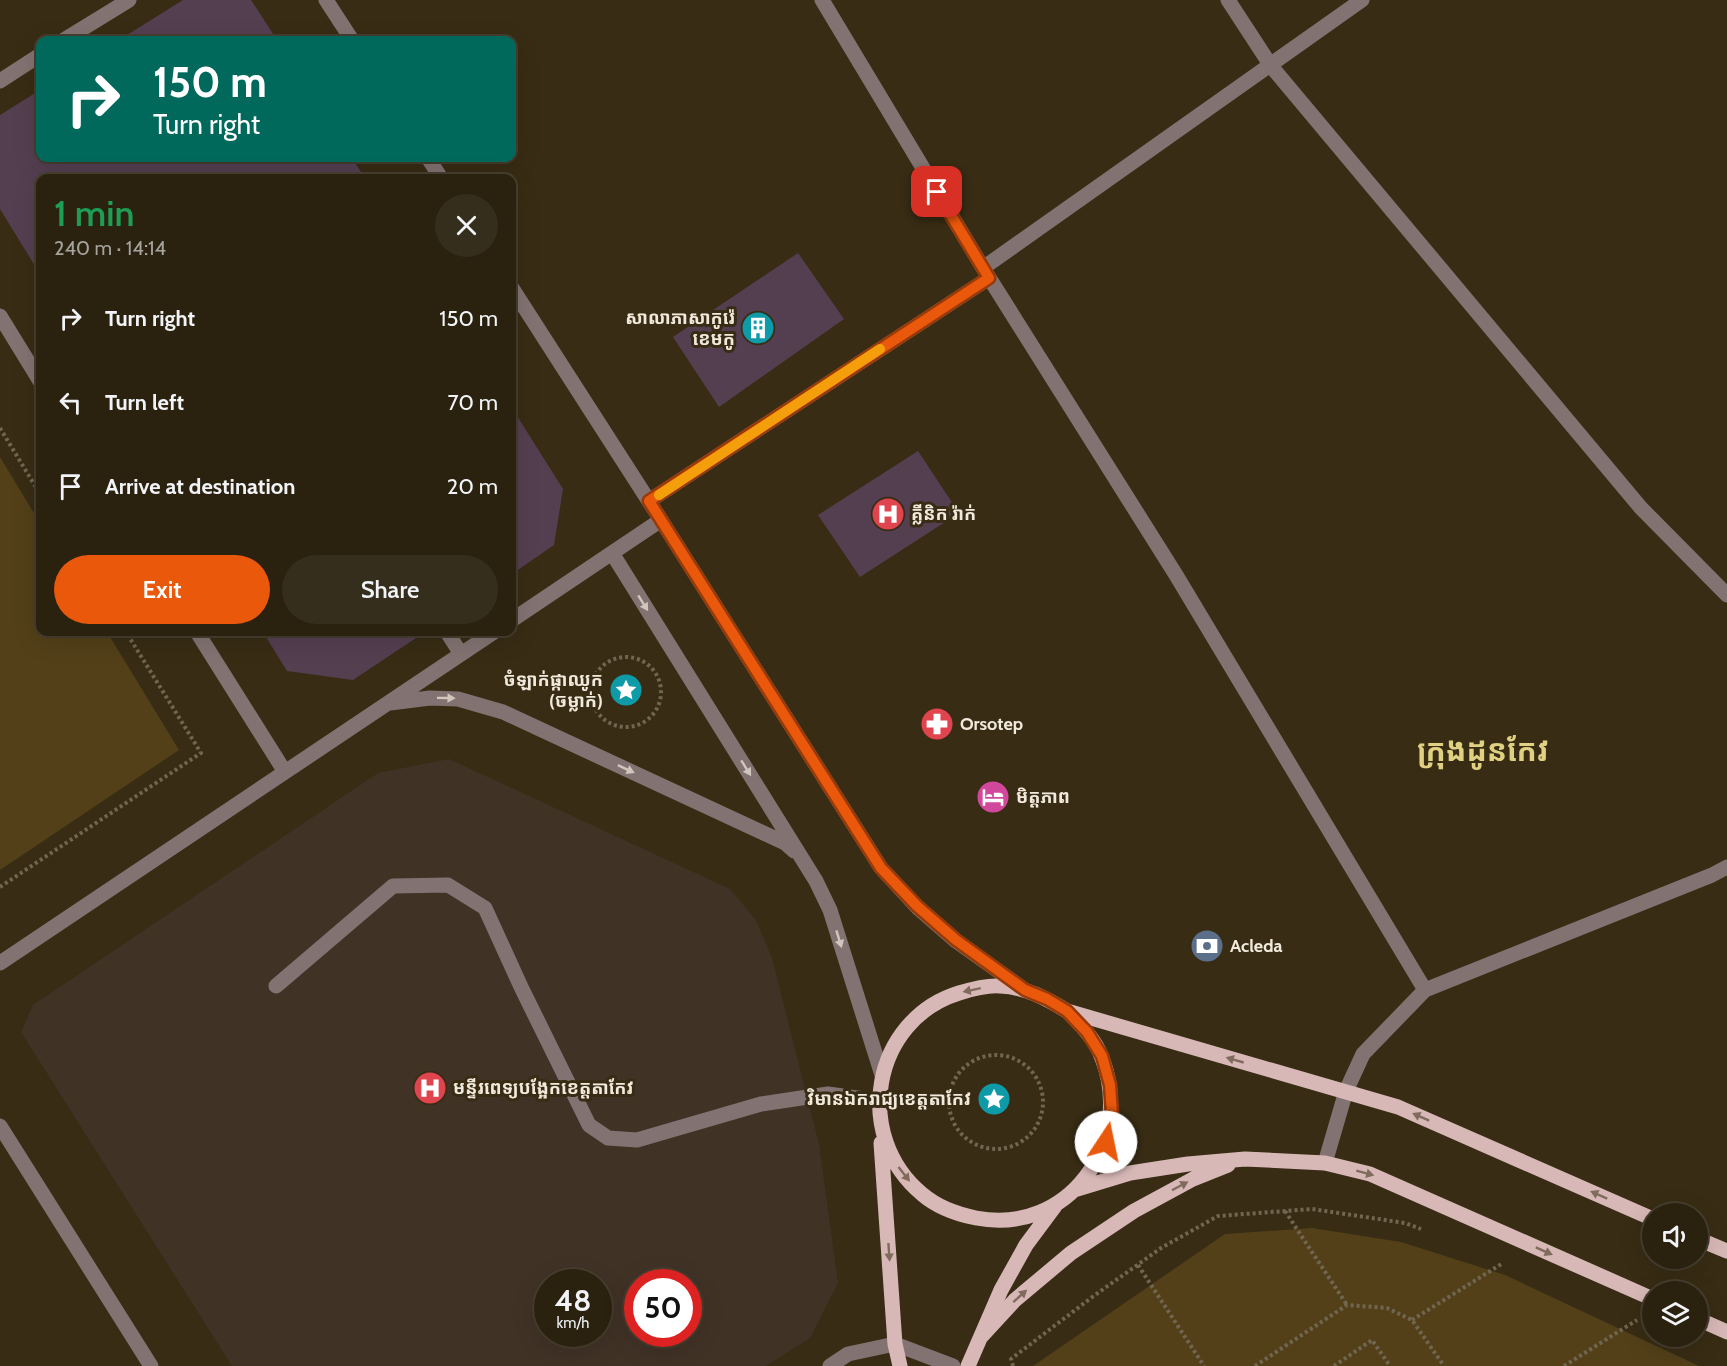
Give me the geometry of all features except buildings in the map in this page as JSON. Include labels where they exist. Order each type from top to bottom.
[{"type":"main road","points":[[900,1366],[895,1344],[879,1106],[882,1075],[891,1050],[906,1028],[925,1010],[948,996],[973,988],[999,986],[1025,990],[1067,1011],[1398,1107],[1642,1214]]},
{"type":"main road","points":[[879,1106],[883,1134],[892,1157],[905,1177],[922,1194],[942,1207],[965,1216],[988,1220],[1012,1219],[1035,1214],[1057,1203],[1074,1190],[1093,1168],[1106,1142],[1112,1114],[1110,1085],[1102,1056],[1087,1032],[1067,1011]]},
{"type":"main road","points":[[1074,1190],[1130,1173],[1188,1164],[1245,1159],[1325,1163],[1371,1174],[1642,1294]]},
{"type":"main road","points":[[980,1338],[1015,1300],[1071,1253],[1134,1211],[1193,1179],[1245,1159]]},
{"type":"main road","points":[[968,1366],[1006,1281],[1026,1245],[1057,1203]]},
{"type":"main road","points":[[1708,1243],[1727,1251]]},
{"type":"main road","points":[[1708,1324],[1725,1333]]},
{"type":"street","points":[[70,36],[129,0]]},
{"type":"street","points":[[326,0],[349,36]]},
{"type":"street","points":[[822,0],[986,273],[1176,575],[1425,990]]},
{"type":"street","points":[[1227,0],[1271,66],[1641,508],[1727,595]]},
{"type":"street","points":[[649,501],[986,273],[1362,0]]},
{"type":"street","points":[[0,81],[36,58]]},
{"type":"street","points":[[516,294],[881,868],[917,906],[956,940],[1025,990]]},
{"type":"street","points":[[0,316],[36,374]]},
{"type":"street","points":[[516,617],[661,520]]},
{"type":"street","points":[[612,553],[816,881],[830,910],[882,1075]]},
{"type":"street","points":[[200,636],[285,772]]},
{"type":"street","points":[[450,636],[461,654]]},
{"type":"street","points":[[0,963],[488,636]]},
{"type":"street","points":[[387,703],[430,698],[458,699],[502,712],[785,843],[803,859]]},
{"type":"street","points":[[1325,1163],[1346,1092],[1364,1054],[1425,990],[1727,867]]},
{"type":"street","points":[[276,987],[393,886],[448,885],[484,908],[589,1125],[608,1138],[637,1140],[761,1104],[828,1094],[879,1106]]},
{"type":"street","points":[[0,1126],[151,1366]]},
{"type":"street","points":[[830,1366],[848,1354],[895,1344],[953,1366]]},
{"type":"path","points":[[0,428],[36,487]]},
{"type":"path","points":[[0,887],[201,753],[128,636]]},
{"type":"path","points":[[624,657],[642,660],[650,666],[660,681],[658,707],[653,715],[638,725],[621,726],[612,723],[598,712],[594,705],[592,696],[599,669],[615,659],[624,657]]},
{"type":"path","points":[[992,1054],[1005,1055],[1017,1060],[1028,1067],[1042,1089],[1043,1111],[1034,1131],[1027,1139],[1008,1149],[997,1150],[976,1145],[966,1139],[953,1122],[949,1110],[952,1084],[968,1064],[979,1058],[992,1054]]},
{"type":"path","points":[[1013,1366],[1011,1359],[1091,1299],[1161,1248],[1218,1216],[1312,1209],[1405,1223],[1426,1230]]},
{"type":"path","points":[[1285,1211],[1347,1305]]},
{"type":"path","points":[[1412,1320],[1511,1258]]},
{"type":"path","points":[[1138,1266],[1204,1366]]},
{"type":"path","points":[[1255,1366],[1347,1305],[1387,1308],[1412,1320],[1444,1366]]},
{"type":"path","points":[[1564,1366],[1640,1318],[1630,1313]]},
{"type":"path","points":[[1334,1366],[1372,1340],[1390,1366]]},
{"type":"shaded area","points":[[0,457],[36,516],[36,636],[109,636],[179,750],[0,870]]},
{"type":"shaded area","name":"មន្ទីរពេទ្យបង្អែកខេត្តតាកែវ","points":[[449,759],[730,889],[756,920],[772,958],[819,1144],[838,1283],[810,1338],[766,1366],[232,1366],[21,1032],[33,1005],[378,773]]},
{"type":"shaded area","points":[[1312,1228],[1401,1242],[1505,1275],[1642,1339],[1642,1347],[1658,1347],[1699,1366],[1033,1366],[1225,1234]]},
{"type":"slow traffic","points":[[659,495],[880,349]]},
{"type":"place","name":"សាលាភាសាកូរ៉េ ខេមកូ","points":[[758,328]]},
{"type":"place","name":"គ្លីនិក រ៉ាក់","points":[[888,514]]},
{"type":"place","name":"ចំឡាក់ផ្កាឈូក (ចម្លាក់)","points":[[626,690]]},
{"type":"place","name":"Orsotep","points":[[937,724]]},
{"type":"place","name":"មិត្តភាព","points":[[993,797]]},
{"type":"place","name":"Acleda","points":[[1207,946]]},
{"type":"place","name":"មន្ទីរពេទ្យបង្អែកខេត្តតាកែវ","points":[[430,1088]]},
{"type":"place","name":"វិមានឯករាជ្យខេត្តតាកែវ","points":[[994,1099]]},
{"type":"district","name":"ក្រុងដូនកែវ","points":[[1483,751]]},
{"type":"route","points":[[937,192],[989,278],[649,501],[881,868],[917,906],[956,940],[1025,990],[1067,1011],[1087,1032],[1102,1056],[1110,1085],[1112,1114],[1106,1142]]}]
